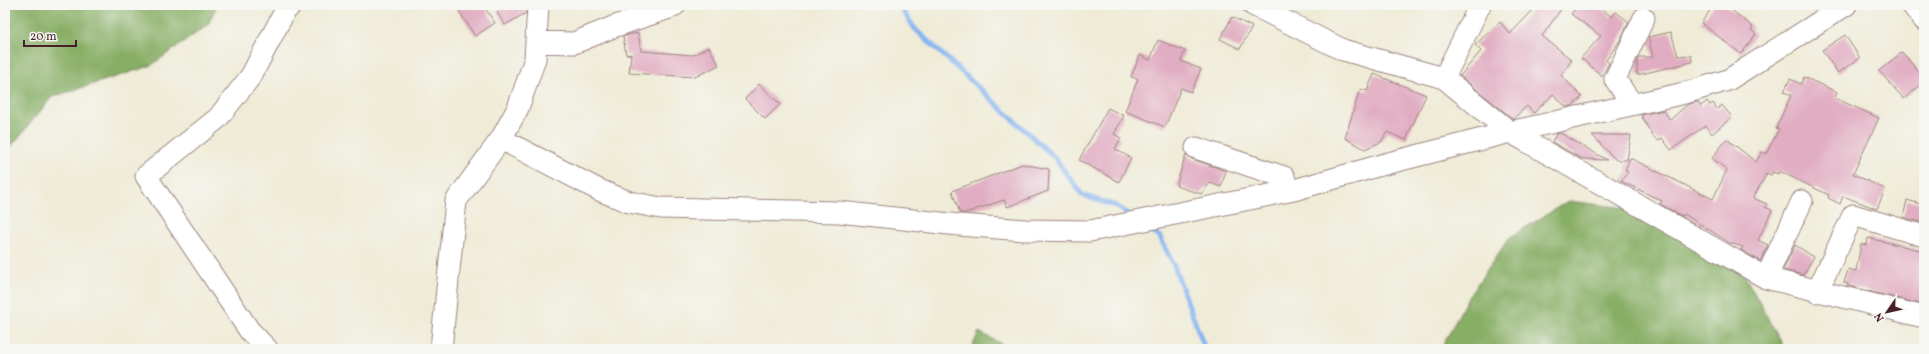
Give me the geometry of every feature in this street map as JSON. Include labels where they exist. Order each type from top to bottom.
[{"type":"street","points":[[267,349],[249,330],[146,176],[218,118],[251,76],[285,11],[291,5]]},
{"type":"street","points":[[441,349],[456,201],[502,139],[518,108],[535,59],[538,5]]},
{"type":"street","points":[[536,42],[574,43],[613,27],[675,5]]},
{"type":"street","points":[[1253,5],[1343,50],[1444,78],[1510,132],[1766,278],[1817,292],[1924,317]]},
{"type":"street","points":[[1444,78],[1480,5]]},
{"type":"street","points":[[1912,5],[1924,20]]},
{"type":"street","points":[[502,139],[599,190],[629,202],[661,208],[839,212],[967,226],[1025,230],[1090,231],[1288,191],[1510,132],[1689,92],[1728,80],[1843,6]]},
{"type":"street","points":[[1632,104],[1615,79],[1644,18]]},
{"type":"street","points":[[1196,148],[1284,176],[1288,191]]},
{"type":"street","points":[[1766,278],[1802,201]]},
{"type":"street","points":[[1817,292],[1853,215],[1924,236]]},
{"type":"green space","points":[[5,5],[217,5],[208,25],[150,66],[52,97],[5,154]]},
{"type":"green space","points":[[1568,201],[1684,215],[1735,258],[1785,349],[1441,349],[1467,299],[1509,238]]},
{"type":"green space","points":[[979,332],[1011,349],[971,349]]},
{"type":"building","points":[[455,5],[483,5],[495,23],[475,36]]},
{"type":"building","points":[[508,5],[526,5],[526,13],[505,25],[497,12]]},
{"type":"building","points":[[1538,5],[1564,5],[1542,36],[1572,60],[1561,75],[1582,97],[1572,106],[1566,107],[1553,94],[1534,113],[1527,106],[1513,119],[1460,76],[1481,51],[1475,45],[1500,22],[1510,34]]},
{"type":"building","points":[[1578,5],[1596,5],[1612,17],[1616,12],[1629,22],[1619,42],[1606,60],[1609,63],[1602,76],[1581,58],[1601,36],[1571,14]]},
{"type":"building","points":[[1714,5],[1725,5],[1753,27],[1751,30],[1756,34],[1741,54],[1701,23]]},
{"type":"building","points":[[1232,17],[1252,27],[1240,49],[1220,39]]},
{"type":"building","points":[[1671,32],[1678,56],[1691,55],[1692,62],[1637,75],[1637,61],[1639,57],[1653,57],[1648,37]]},
{"type":"building","points":[[638,33],[641,51],[693,55],[709,47],[719,65],[695,77],[629,73],[631,54],[626,55],[623,36]]},
{"type":"building","points":[[1845,35],[1860,58],[1838,73],[1822,50]]},
{"type":"building","points":[[1158,40],[1185,51],[1181,61],[1201,69],[1191,92],[1181,88],[1165,127],[1125,111],[1138,79],[1131,77],[1140,55],[1150,60]]},
{"type":"building","points":[[1902,52],[1924,78],[1924,82],[1904,99],[1879,71]]},
{"type":"building","points":[[1374,74],[1426,95],[1406,140],[1387,132],[1381,142],[1365,149],[1345,138],[1360,89],[1367,91]]},
{"type":"building","points":[[1804,77],[1837,92],[1835,98],[1879,118],[1853,174],[1885,189],[1877,209],[1843,196],[1840,204],[1828,198],[1829,195],[1779,171],[1778,174],[1773,172],[1771,175],[1767,173],[1753,198],[1767,204],[1765,207],[1772,210],[1758,240],[1768,245],[1760,261],[1741,250],[1743,247],[1730,243],[1684,214],[1682,216],[1660,204],[1662,201],[1621,181],[1628,172],[1625,170],[1630,158],[1713,199],[1727,170],[1712,158],[1727,139],[1756,162],[1762,152],[1766,154],[1779,129],[1776,128],[1791,95],[1784,92],[1790,79],[1801,84]]},
{"type":"building","points":[[759,84],[780,104],[765,119],[745,99]]},
{"type":"building","points":[[1707,101],[1710,105],[1713,103],[1717,109],[1722,105],[1732,117],[1712,134],[1705,126],[1671,150],[1662,138],[1658,141],[1652,135],[1641,115],[1663,110],[1670,120],[1688,104],[1698,102],[1701,106]]},
{"type":"building","points":[[1108,108],[1124,116],[1114,134],[1121,138],[1115,149],[1131,158],[1119,182],[1079,160]]},
{"type":"building","points":[[1560,133],[1607,160],[1582,159],[1552,142],[1556,134]]},
{"type":"building","points":[[1592,135],[1631,135],[1627,160],[1616,160]]},
{"type":"building","points":[[1186,154],[1192,159],[1226,171],[1221,187],[1210,183],[1201,194],[1176,186]]},
{"type":"building","points":[[1022,164],[1049,169],[1048,191],[1007,207],[1004,200],[965,213],[960,213],[952,191]]},
{"type":"building","points":[[1907,200],[1924,205],[1924,223],[1903,217]]},
{"type":"building","points":[[1868,238],[1924,251],[1924,305],[1848,286],[1848,284],[1844,283],[1848,269],[1856,271],[1861,244],[1867,245]]},
{"type":"building","points":[[1795,245],[1814,257],[1803,275],[1783,270]]},
{"type":"waterway","points":[[899,5],[915,29],[1055,158],[1082,195],[1116,206],[1131,216]]},
{"type":"waterway","points":[[1145,227],[1160,237],[1174,266],[1205,349]]}]
